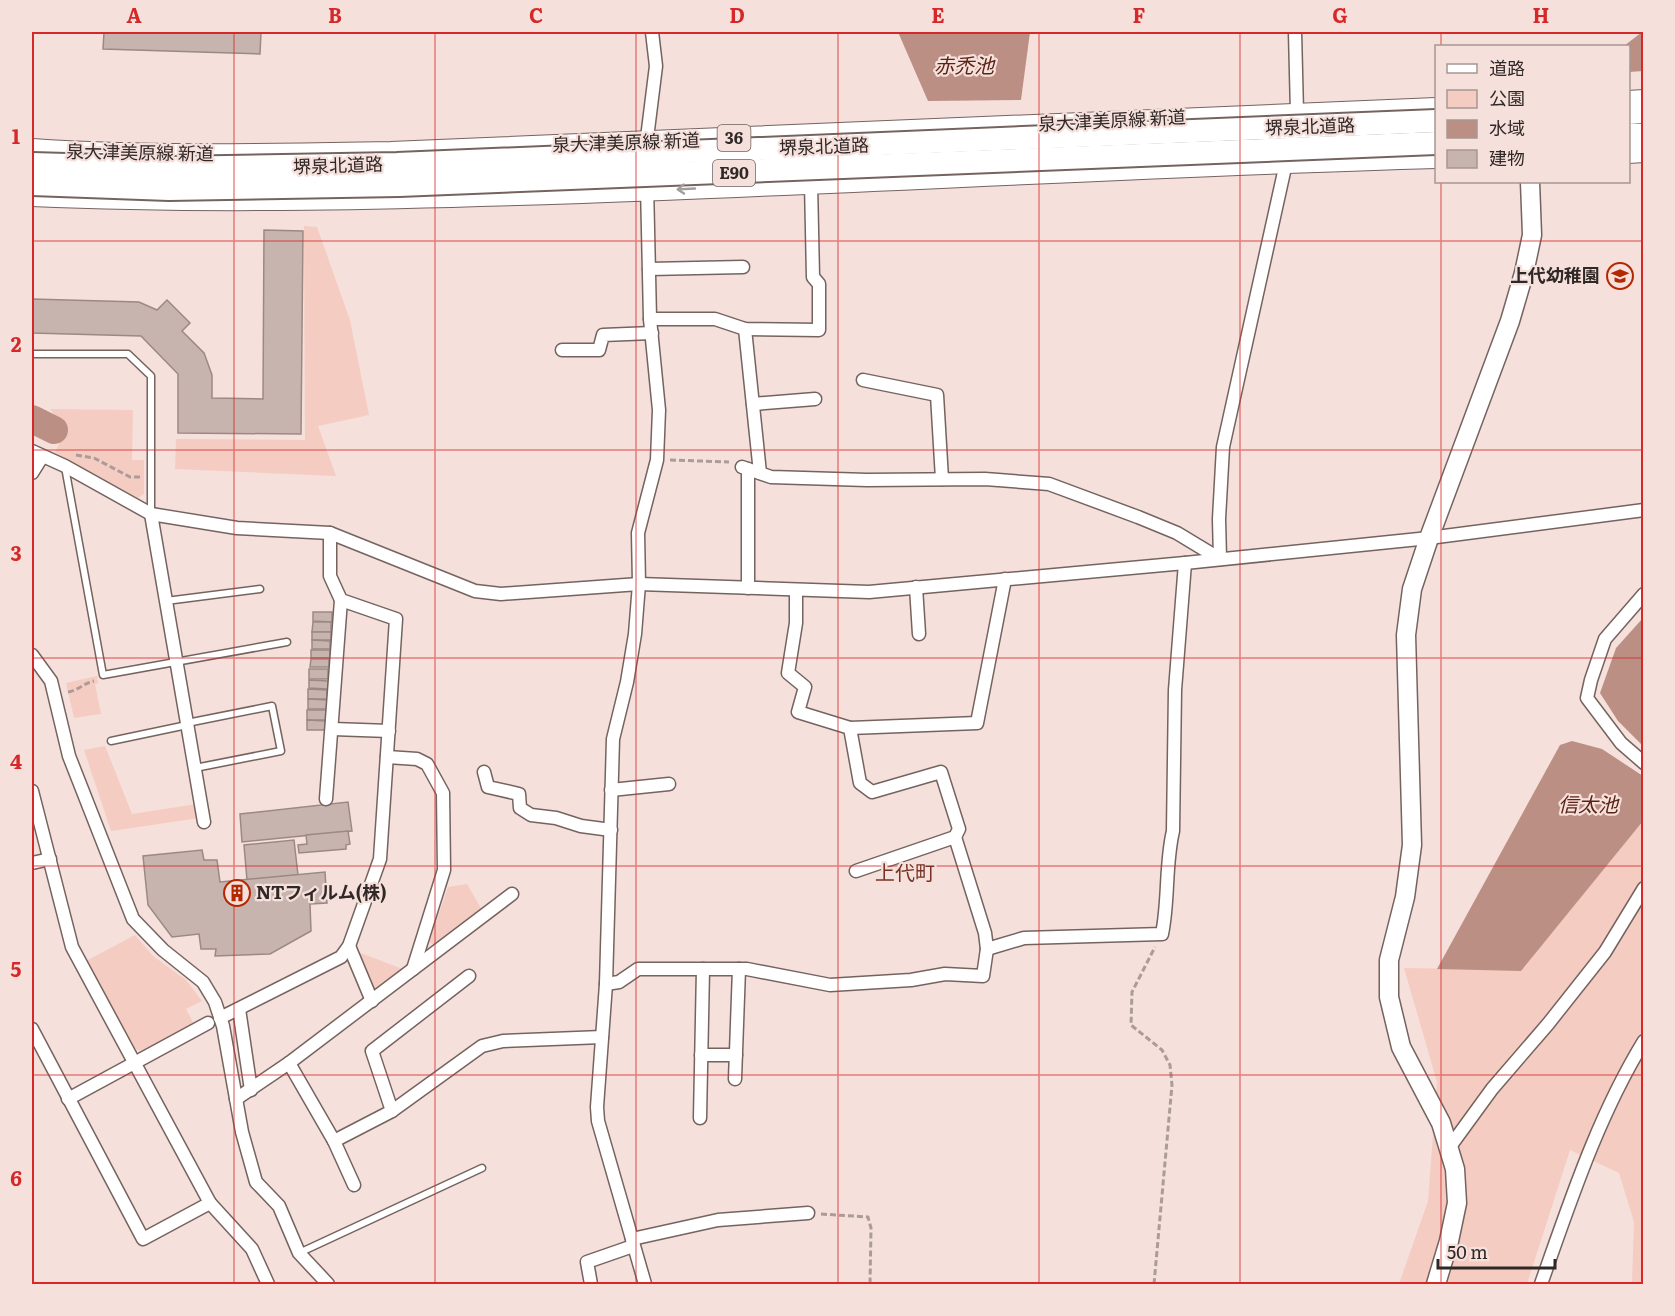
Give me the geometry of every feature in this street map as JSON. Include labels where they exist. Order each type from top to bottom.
[{"type":"highway","name":"堺泉北道路","points":[[32,164],[169,168],[374,165],[1435,121]]},
{"type":"highway","name":"堺泉北道路","points":[[32,184],[169,189],[399,186],[1435,143]]},
{"type":"main road","name":"泉大津美原線 新道","points":[[32,149],[113,154],[251,154],[646,142],[1435,108]]},
{"type":"main road","points":[[32,196],[249,202],[386,200],[1435,158]]},
{"type":"street","points":[[645,1284],[598,1121],[606,984],[613,739],[627,682],[635,634],[639,584],[638,533],[657,460],[659,410],[650,319],[646,142],[656,66],[652,32]]},
{"type":"street","points":[[1295,32],[1297,113]]},
{"type":"street","points":[[1220,560],[1219,519],[1223,447],[1286,163]]},
{"type":"street","points":[[650,319],[715,319],[746,329],[819,330],[819,284],[813,277],[811,183]]},
{"type":"street","points":[[1436,1284],[1449,1241],[1456,1203],[1455,1169],[1441,1123],[1401,1047],[1389,997],[1389,960],[1405,897],[1412,845],[1406,635],[1412,589],[1510,321],[1521,283],[1532,235],[1530,183]]},
{"type":"street","points":[[649,268],[743,267]]},
{"type":"street","points":[[746,329],[753,404],[748,588]]},
{"type":"street","points":[[562,350],[599,350],[603,335],[652,333]]},
{"type":"street","points":[[863,380],[937,395],[942,479]]},
{"type":"street","points":[[753,404],[815,399]]},
{"type":"street","points":[[32,473],[37,454],[65,466],[151,514],[237,528],[330,533],[475,591],[501,594],[639,584],[869,592],[1220,560],[1429,538],[1644,510]]},
{"type":"street","points":[[750,470],[771,477],[985,478],[1048,484],[1177,533],[1220,560]]},
{"type":"street","points":[[151,514],[204,822]]},
{"type":"street","points":[[326,800],[341,600],[330,576],[330,533]]},
{"type":"street","points":[[987,949],[1024,938],[1162,934],[1166,917],[1169,848],[1173,831],[1175,690],[1185,563]]},
{"type":"street","points":[[796,590],[796,623],[789,673],[805,687],[798,712],[850,728],[977,723],[1005,579]]},
{"type":"street","points":[[916,587],[919,634]]},
{"type":"street","points":[[1644,594],[1605,639],[1587,698],[1621,743],[1644,763]]},
{"type":"street","points":[[220,1018],[341,957],[350,946],[380,859],[396,619],[341,600]]},
{"type":"street","points":[[32,654],[51,681],[69,756],[133,919],[163,950],[203,982],[215,1002],[244,1142],[256,1182],[279,1206],[299,1252],[327,1284]]},
{"type":"street","points":[[606,984],[619,982],[638,969],[739,969],[830,985],[911,980],[945,974],[983,976],[987,949],[985,933],[955,837],[959,829],[941,772],[872,792],[860,783],[850,728]]},
{"type":"street","points":[[333,729],[388,730]]},
{"type":"street","points":[[387,757],[417,759],[427,764],[443,793],[444,870],[413,969]]},
{"type":"street","points":[[484,771],[488,787],[519,795],[520,808],[531,815],[611,830]]},
{"type":"street","points":[[611,790],[669,784]]},
{"type":"street","points":[[32,790],[72,947],[210,1203],[252,1249],[268,1284]]},
{"type":"street","points":[[856,871],[955,837]]},
{"type":"street","points":[[32,863],[50,859]]},
{"type":"street","points":[[1449,1148],[1492,1089],[1548,1024],[1605,952],[1644,888]]},
{"type":"street","points":[[236,1099],[289,1063],[512,894]]},
{"type":"street","points":[[350,946],[372,1001]]},
{"type":"street","points":[[700,1118],[703,969]]},
{"type":"street","points":[[735,1079],[739,969]]},
{"type":"street","points":[[392,1111],[372,1051],[469,976]]},
{"type":"street","points":[[239,1009],[251,1090]]},
{"type":"street","points":[[68,1099],[134,1061],[208,1023]]},
{"type":"street","points":[[32,1029],[142,1239],[210,1203]]},
{"type":"street","points":[[334,1141],[392,1111],[482,1046],[503,1041],[602,1037]]},
{"type":"street","points":[[1541,1284],[1576,1185],[1602,1123],[1644,1041]]},
{"type":"street","points":[[701,1055],[736,1055]]},
{"type":"street","points":[[289,1063],[334,1141],[354,1185]]},
{"type":"street","points":[[591,1284],[587,1262],[633,1243],[718,1220],[807,1213]]},
{"type":"lane","points":[[32,354],[128,354],[151,376],[151,514]]},
{"type":"lane","points":[[65,466],[103,675],[287,642]]},
{"type":"lane","points":[[166,601],[260,589]]},
{"type":"lane","points":[[111,741],[272,706],[281,751],[195,768]]},
{"type":"lane","points":[[299,1252],[482,1168]]},
{"type":"path","points":[[94,458],[130,477],[144,477]]},
{"type":"path","points":[[657,460],[733,463],[750,470]]},
{"type":"path","points":[[66,693],[79,690],[87,682],[100,679],[103,675]]},
{"type":"path","points":[[1154,1284],[1172,1085],[1170,1065],[1162,1050],[1131,1025],[1131,1014],[1132,992],[1162,934]]},
{"type":"path","points":[[807,1213],[868,1217],[871,1228],[870,1284]]},
{"type":"green space","points":[[304,226],[317,227],[350,320],[369,415],[318,426],[336,476],[175,469],[176,439],[305,440]]},
{"type":"green space","points":[[50,409],[133,410],[132,460],[144,460],[144,494],[138,498],[55,453],[61,440],[62,430],[59,421]]},
{"type":"green space","points":[[97,676],[98,683],[95,684],[101,714],[74,718],[66,683]]},
{"type":"green space","points":[[105,746],[132,814],[197,804],[199,818],[111,831],[84,750]]},
{"type":"green space","points":[[1643,821],[1643,1284],[1632,1284],[1634,1222],[1619,1173],[1570,1150],[1527,1284],[1399,1284],[1428,1201],[1437,1082],[1404,968],[1521,970]]},
{"type":"green space","points":[[467,884],[482,910],[436,946],[429,942],[448,887]]},
{"type":"green space","points":[[135,935],[153,956],[186,980],[202,1001],[186,1009],[194,1024],[141,1051],[134,1049],[86,961]]},
{"type":"green space","points":[[358,952],[408,971],[373,996]]},
{"type":"water","name":"赤禿池","points":[[898,32],[1030,32],[1021,100],[928,101]]},
{"type":"water","points":[[1644,32],[1643,71],[1630,72],[1630,45],[1625,45]]},
{"type":"water","points":[[1643,618],[1643,746],[1618,721],[1600,693],[1616,648]]},
{"type":"water","name":"信太池","points":[[1572,741],[1602,749],[1643,776],[1643,821],[1521,971],[1437,969],[1560,745]]},
{"type":"building","points":[[104,32],[261,32],[260,54],[103,49]]},
{"type":"building","points":[[264,230],[303,231],[301,434],[178,433],[178,374],[141,336],[32,333],[32,299],[139,302],[157,310],[167,300],[190,323],[182,331],[204,353],[212,375],[212,398],[263,399]]},
{"type":"building","points":[[313,612],[332,612],[332,622],[313,621]]},
{"type":"building","points":[[313,622],[331,622],[331,632],[312,632]]},
{"type":"building","points":[[312,632],[331,632],[331,640],[312,640]]},
{"type":"building","points":[[312,640],[330,641],[330,649],[312,649]]},
{"type":"building","points":[[311,650],[330,650],[330,658],[311,658]]},
{"type":"building","points":[[311,659],[329,659],[329,667],[310,667]]},
{"type":"building","points":[[309,669],[328,669],[328,679],[309,679]]},
{"type":"building","points":[[309,680],[328,681],[328,689],[309,688]]},
{"type":"building","points":[[308,689],[327,690],[327,699],[308,699]]},
{"type":"building","points":[[308,699],[327,700],[327,709],[308,709]]},
{"type":"building","points":[[307,710],[326,710],[326,720],[307,720]]},
{"type":"building","points":[[307,720],[326,721],[325,730],[307,730]]},
{"type":"building","name":"NTフィルム(株)","points":[[348,802],[352,831],[242,842],[240,814]]},
{"type":"building","points":[[348,831],[350,844],[346,845],[346,849],[299,853],[298,845],[307,844],[306,835]]},
{"type":"building","points":[[294,840],[298,875],[247,880],[244,845]]},
{"type":"building","name":"NTフィルム(株)","points":[[202,850],[204,860],[217,860],[220,882],[325,872],[327,903],[310,904],[311,931],[270,954],[215,956],[216,949],[201,949],[199,934],[172,937],[148,905],[143,856]]},
{"type":"waterway","points":[[32,419],[54,430]]},
{"type":"place","name":"上代幼稚園","points":[[1620,276]]},
{"type":"place","name":"NTフィルム(株)","points":[[237,893]]},
{"type":"district","name":"上代町","points":[[905,873]]}]
